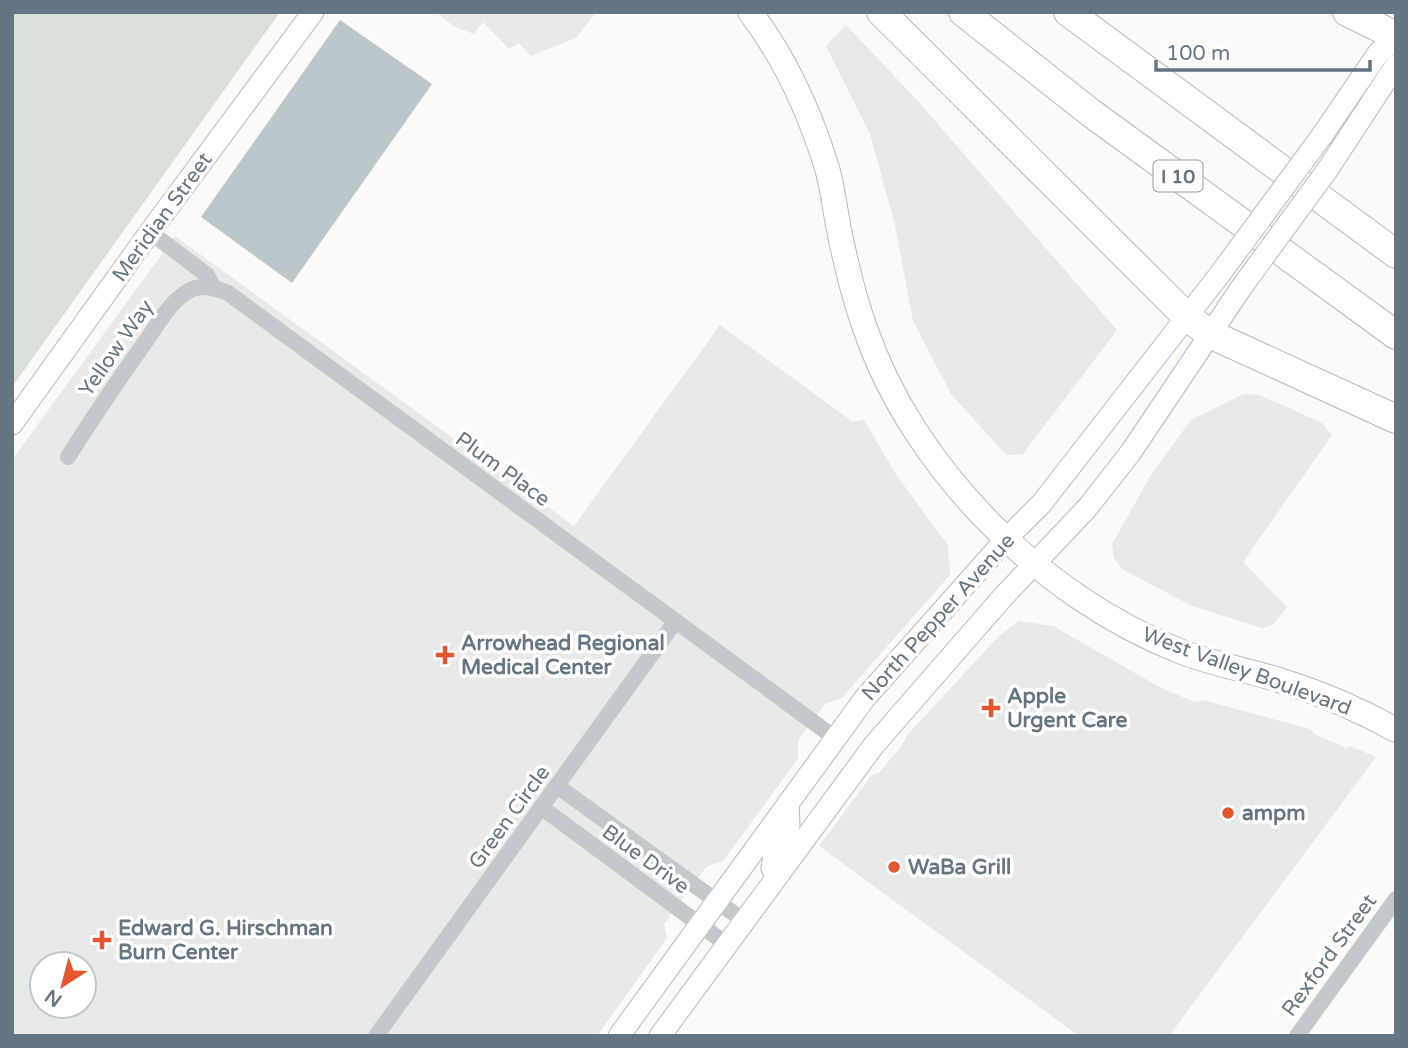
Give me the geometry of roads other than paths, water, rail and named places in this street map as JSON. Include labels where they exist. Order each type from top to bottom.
[{"type":"highway","points":[[881,12],[1186,316],[1209,334],[1396,419]]},
{"type":"highway","name":"I 10","points":[[963,12],[1091,113],[1396,335]]},
{"type":"highway","points":[[1068,12],[1396,254]]},
{"type":"highway","points":[[1348,12],[1396,37]]},
{"type":"main road","name":"Meridian Street","points":[[12,424],[313,12]]},
{"type":"main road","name":"West Valley Boulevard","points":[[750,12],[769,38],[802,102],[827,169],[858,307],[875,359],[909,421],[953,482],[981,514],[1034,564],[1113,618],[1144,635],[1183,652],[1282,681],[1396,730]]},
{"type":"main road","name":"North Pepper Avenue","points":[[619,1036],[865,698],[1007,538],[1042,503],[1073,465],[1269,209],[1379,52],[1396,37]]},
{"type":"main road","name":"North Pepper Avenue","points":[[660,1036],[743,920],[889,726],[1088,507],[1131,452],[1209,334],[1339,152],[1396,65]]},
{"type":"main road","points":[[777,875],[772,868],[774,856],[789,826],[788,803]]},
{"type":"street","name":"Plum Place","points":[[150,232],[207,275],[214,288],[228,293],[835,738]]},
{"type":"street","name":"Yellow Way","points":[[68,457],[104,400],[172,305],[188,291],[199,287],[214,288]]},
{"type":"street","name":"Green Circle","points":[[376,1036],[675,622]]},
{"type":"street","name":"Blue Drive","points":[[557,786],[743,920]]},
{"type":"street","name":"Blue Drive","points":[[541,807],[726,944]]},
{"type":"street","name":"Rexford Street","points":[[1297,1036],[1396,899]]},
{"type":"place","name":"Arrowhead Regional Medical Center","points":[[445,655]]},
{"type":"place","name":"Apple Urgent Care","points":[[991,708]]},
{"type":"place","name":"ampm","points":[[1228,813]]},
{"type":"place","name":"WaBa Grill","points":[[894,867]]},
{"type":"place","name":"Edward G. Hirschman Burn Center","points":[[102,940]]}]
